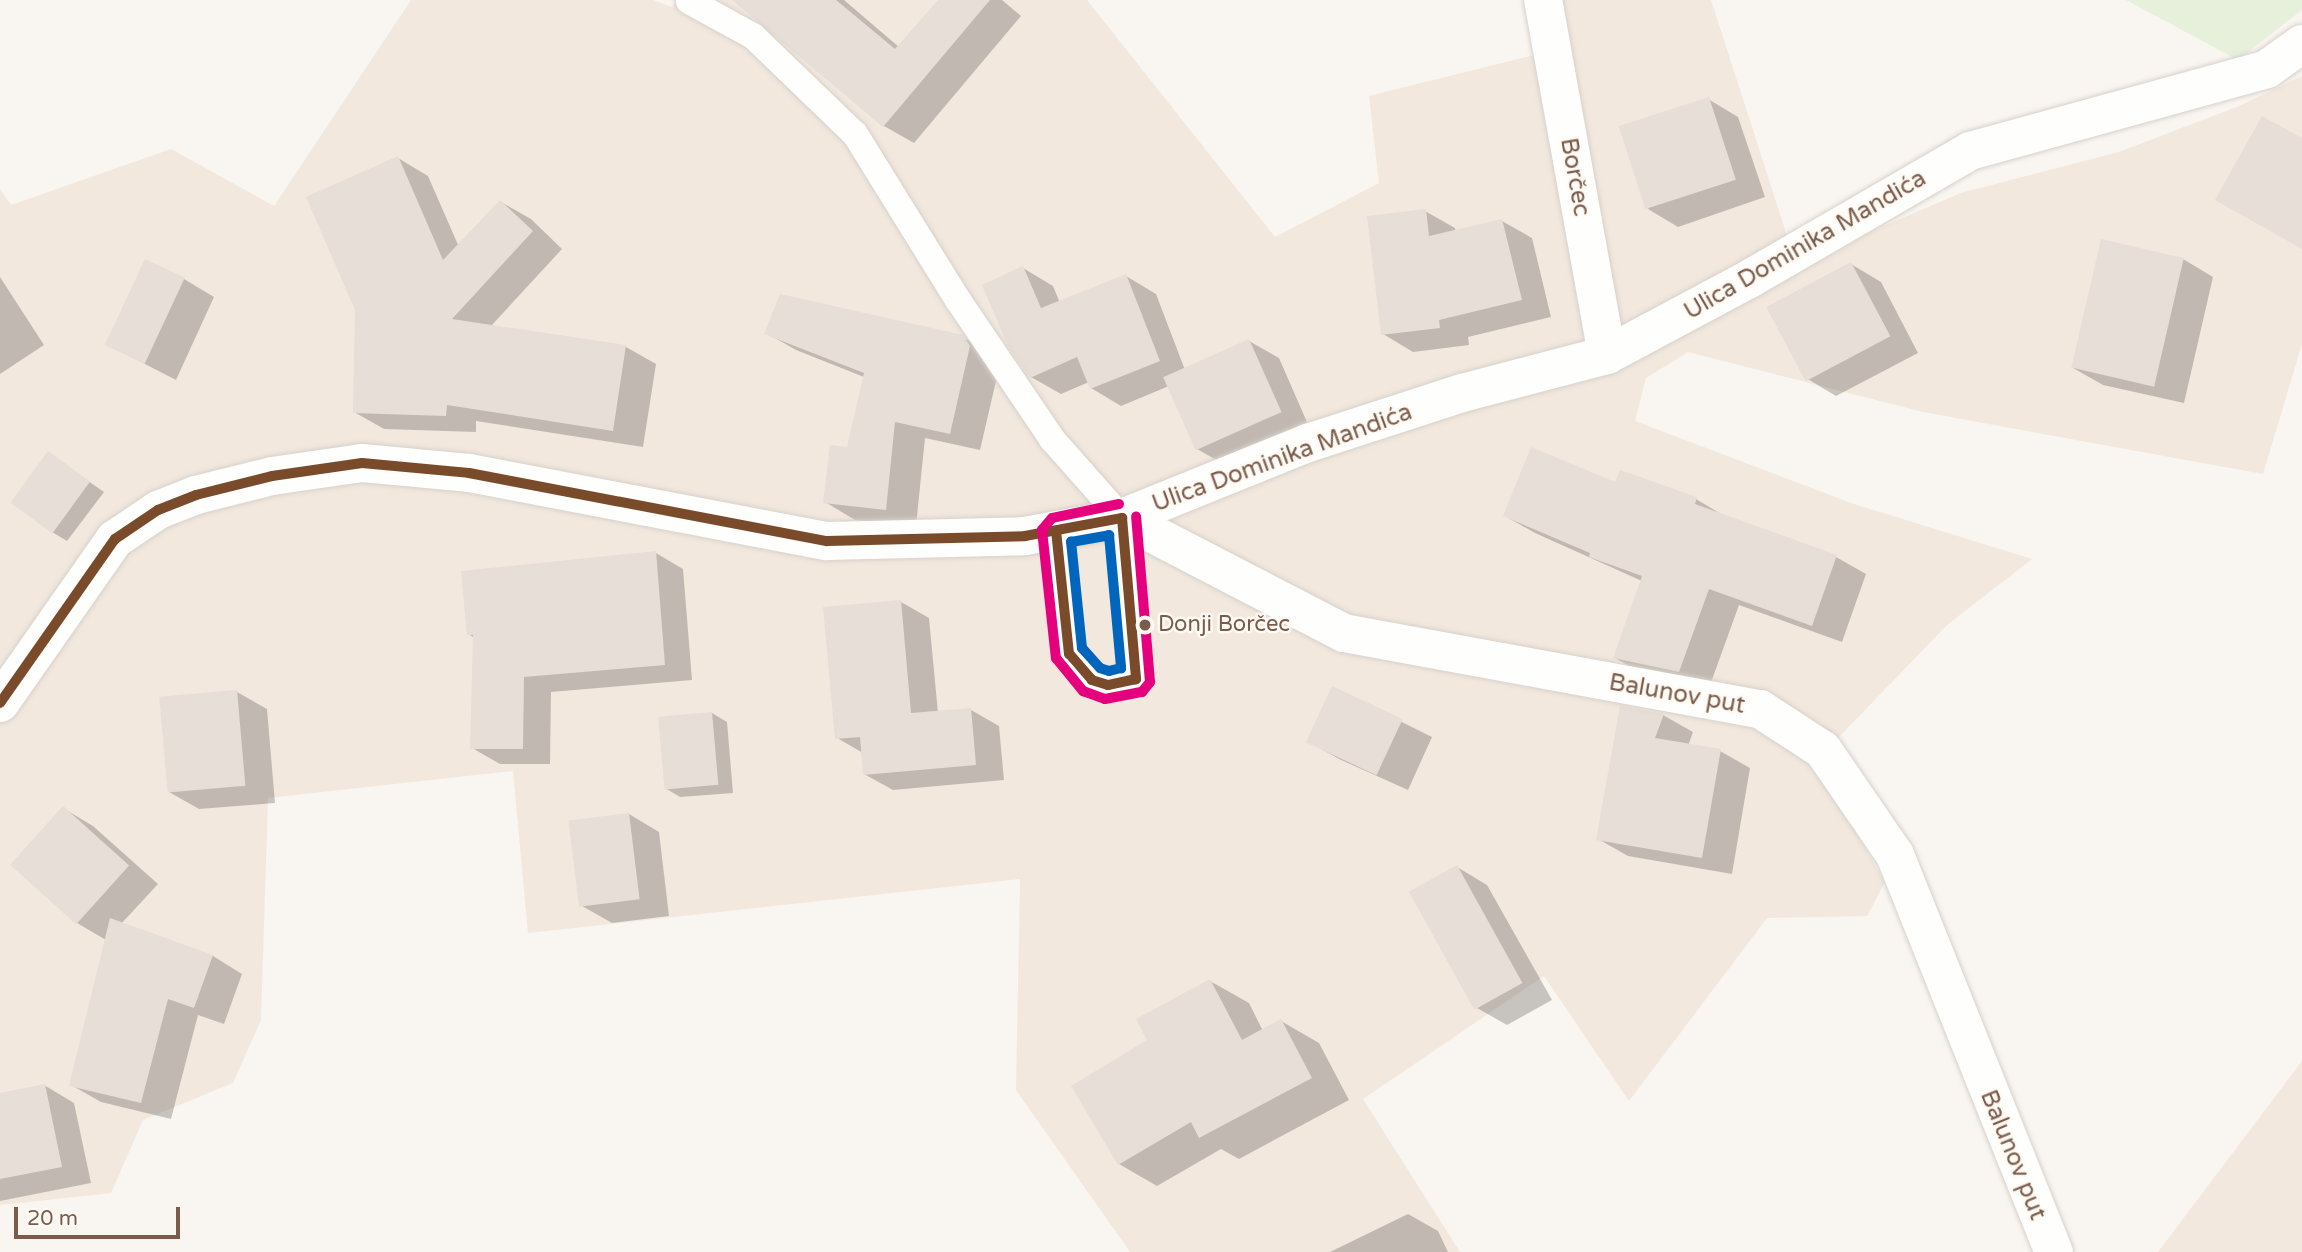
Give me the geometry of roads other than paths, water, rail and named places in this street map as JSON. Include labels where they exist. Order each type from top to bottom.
[{"type":"street","name":"Borčec","points":[[1543,0],[1607,355]]},
{"type":"street","name":"Ulica Dominika Mandića","points":[[0,703],[115,539],[158,510],[183,500],[272,475],[362,463],[469,472],[828,541],[1025,536],[1122,518],[1308,443],[1462,393],[1607,355],[1751,278],[1970,151],[2267,69],[2302,44]]},
{"type":"street","name":"Balunov put","points":[[1122,518],[1344,633],[1760,709],[1823,750],[1895,855],[2054,1252]]},
{"type":"lane","points":[[689,1],[753,36],[855,134],[958,300],[1052,439],[1122,518],[1136,679],[1108,685],[1092,680],[1069,654],[1056,531]]},
{"type":"place","name":"Donji Borčec","points":[[1145,625]]}]
